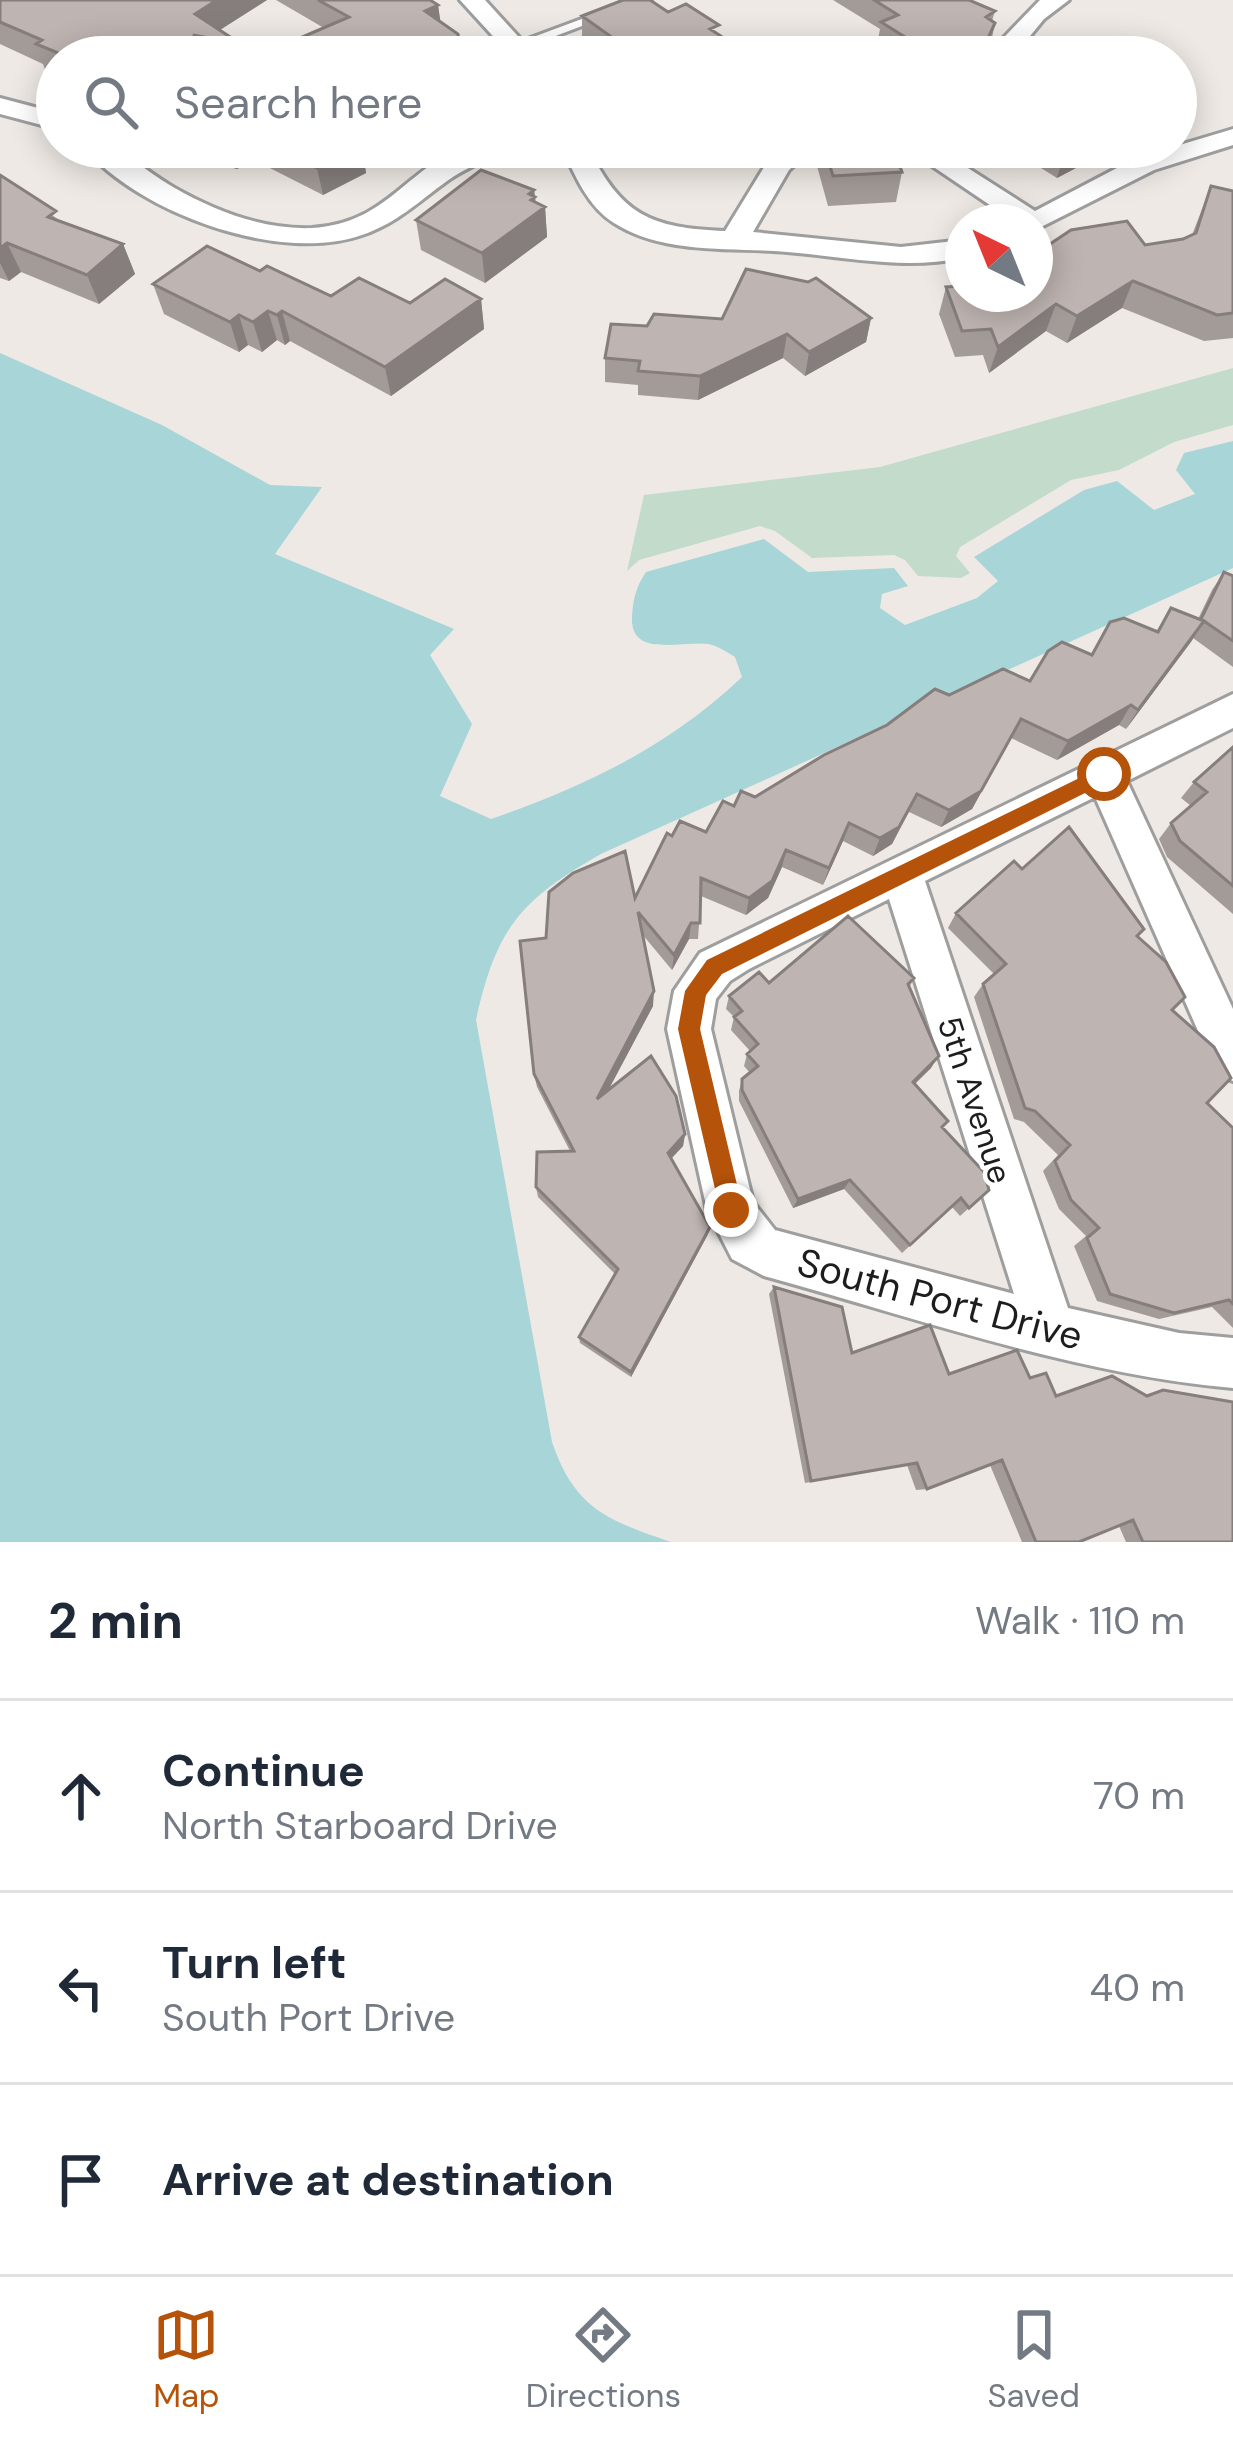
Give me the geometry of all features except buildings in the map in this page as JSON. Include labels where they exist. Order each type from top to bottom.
[{"type":"street","points":[[472,0],[507,36]]},
{"type":"street","points":[[1017,36],[1022,24],[1057,0]]},
{"type":"street","points":[[0,106],[36,115]]},
{"type":"street","points":[[1197,148],[1233,137]]},
{"type":"street","points":[[130,168],[229,225],[268,235],[317,238],[350,231],[392,213],[448,168]]},
{"type":"street","points":[[586,168],[606,202],[628,220],[689,238],[898,259],[945,252]]},
{"type":"street","points":[[734,239],[776,168]]},
{"type":"street","points":[[950,168],[1006,204]]},
{"type":"street","points":[[1053,212],[1137,168]]},
{"type":"street","points":[[901,872],[1233,710]]},
{"type":"street","points":[[1104,774],[1233,1058]]},
{"type":"street","name":"South Port Drive","points":[[901,872],[734,955],[715,967],[696,991],[689,1029],[731,1210],[748,1242],[781,1258],[1050,1329],[1180,1358],[1233,1363]]},
{"type":"street","name":"5th Avenue","points":[[901,872],[1050,1329]]},
{"type":"lane","points":[[557,36],[645,0]]},
{"type":"green space","points":[[1233,368],[1233,425],[1174,442],[1119,470],[1071,480],[960,547],[956,556],[970,573],[961,578],[918,576],[894,555],[812,558],[775,531],[760,526],[639,560],[627,571],[644,495],[880,467]]},
{"type":"water","points":[[0,353],[162,425],[270,485],[322,487],[275,554],[454,629],[430,655],[472,724],[440,796],[491,819],[624,762],[685,724],[742,677],[735,657],[716,646],[660,645],[639,638],[632,611],[646,572],[764,539],[808,572],[894,568],[908,586],[882,594],[880,608],[905,625],[977,598],[998,581],[974,557],[1084,490],[1117,481],[1154,510],[1195,494],[1176,470],[1184,453],[1233,441],[1233,568],[601,854],[531,903],[503,940],[476,1020],[552,1442],[571,1483],[596,1509],[671,1542],[0,1542]]},
{"type":"route","points":[[731,1210],[689,1029],[696,991],[715,967],[1104,774]]}]
